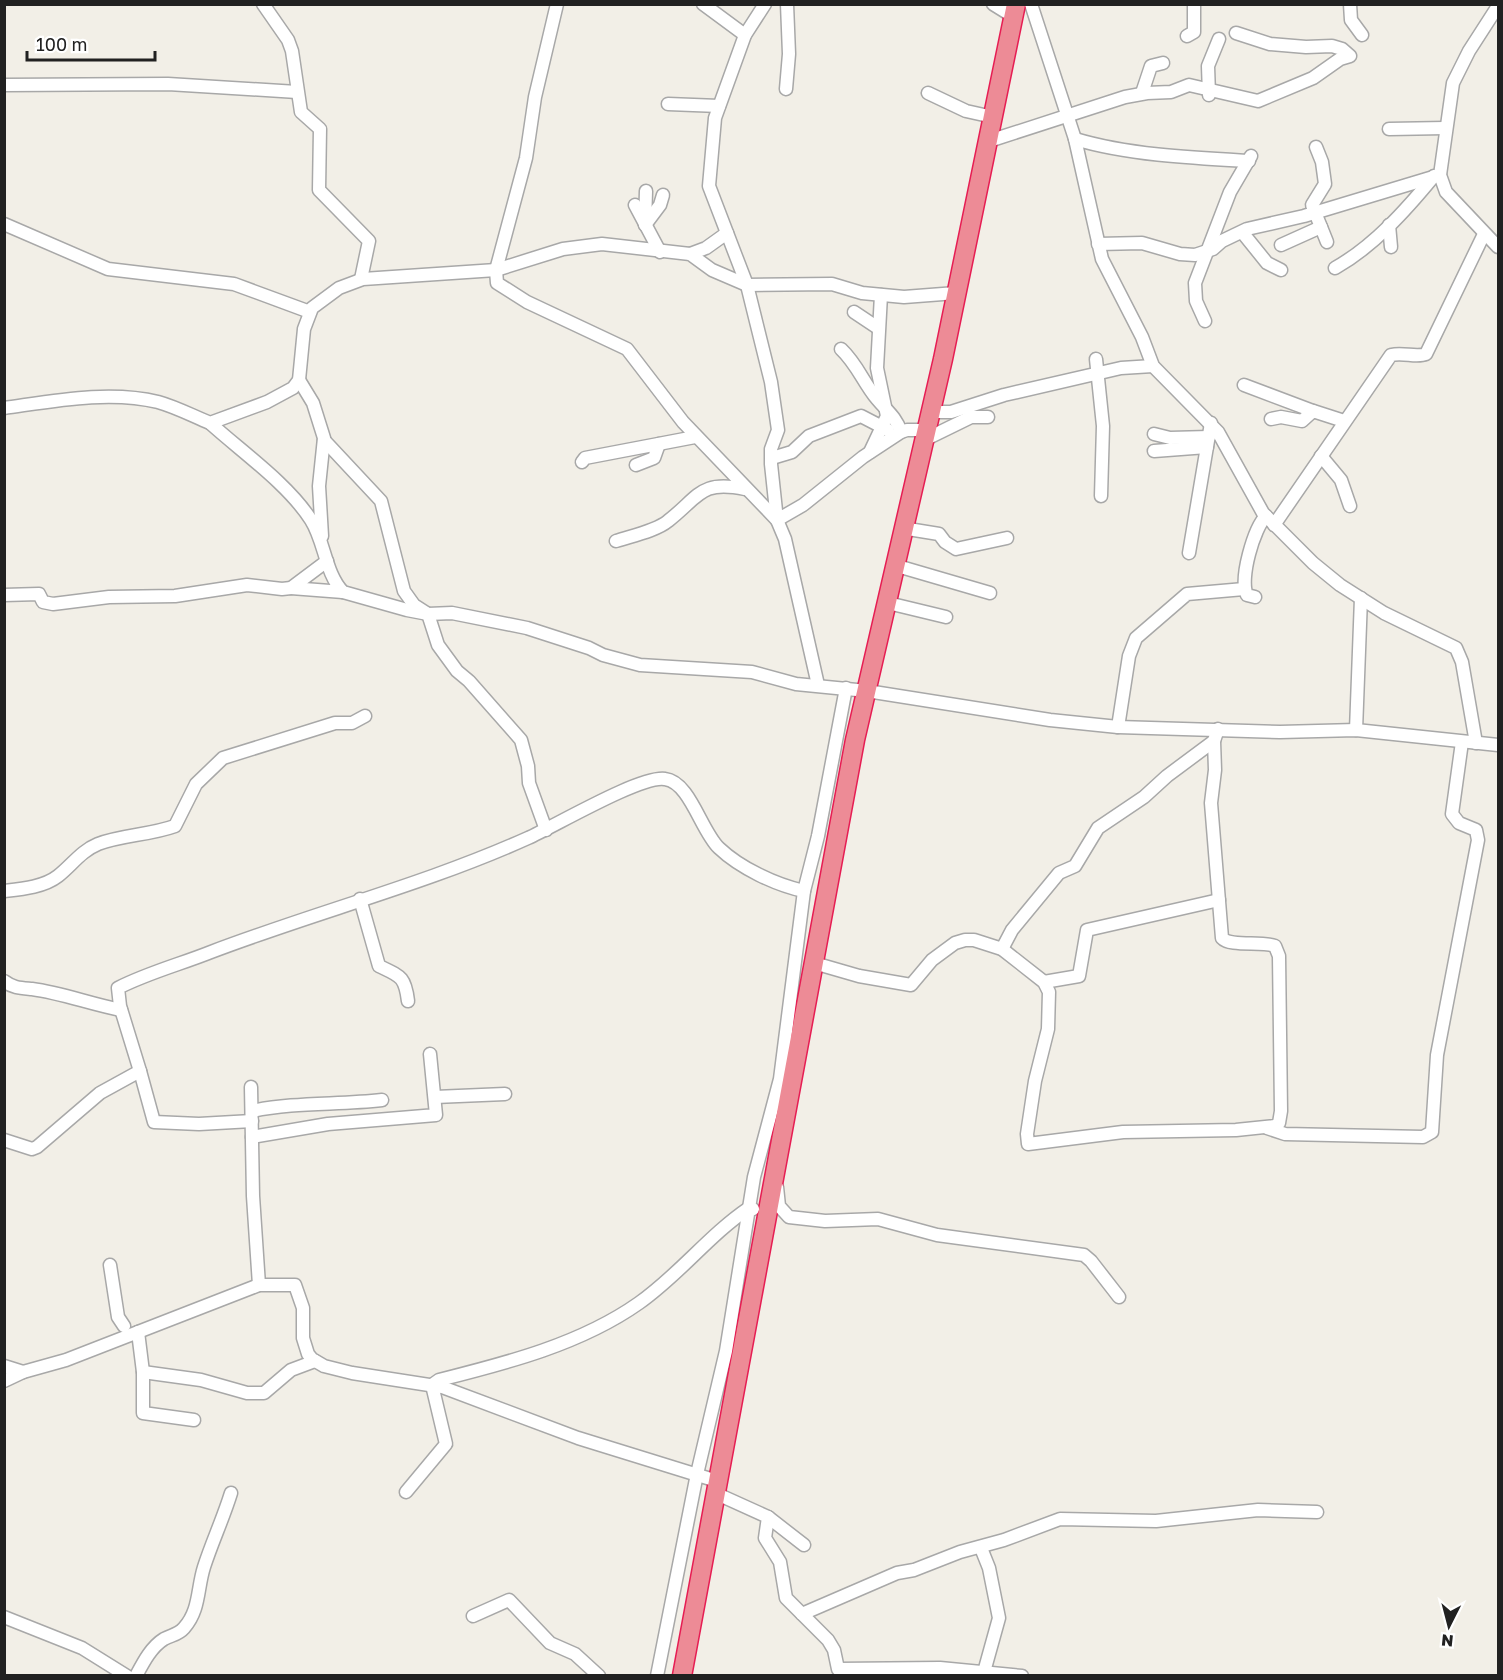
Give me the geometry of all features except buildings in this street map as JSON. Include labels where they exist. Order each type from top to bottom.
[{"type":"highway","points":[[682,1676],[767,1212],[867,691],[888,603],[902,528],[926,435],[1015,11]]},
{"type":"street","points":[[263,4],[288,40],[295,65],[297,92],[302,112],[321,133],[319,190],[369,241],[361,279]]},
{"type":"street","points":[[557,4],[535,97],[526,158],[496,270],[497,283],[511,294],[627,349],[696,437],[777,520]]},
{"type":"street","points":[[703,4],[745,35]]},
{"type":"street","points":[[765,4],[745,35],[715,118],[709,186],[747,285],[775,407],[778,430],[771,449],[777,520],[785,539],[818,685]]},
{"type":"street","points":[[786,89],[789,54],[787,4]]},
{"type":"street","points":[[993,4],[1015,11]]},
{"type":"street","points":[[1031,4],[1075,139],[1102,259],[1142,337],[1153,366],[1211,423],[1227,446],[1255,501],[1270,521],[1319,568],[1360,598],[1406,624],[1450,644],[1460,652],[1476,743]]},
{"type":"street","points":[[1187,36],[1194,32],[1194,4]]},
{"type":"street","points":[[1350,4],[1351,20],[1362,35]]},
{"type":"street","points":[[1335,268],[1358,256],[1437,175],[1456,73],[1498,6]]},
{"type":"street","points":[[989,141],[1142,93],[1171,92],[1189,85],[1208,92],[1258,101],[1314,78],[1340,59],[1350,56],[1332,45],[1306,47],[1270,44],[1236,33]]},
{"type":"street","points":[[1208,92],[1208,66],[1219,39]]},
{"type":"street","points":[[1142,93],[1151,66],[1163,63]]},
{"type":"street","points":[[4,85],[168,84],[297,92]]},
{"type":"street","points":[[928,93],[966,111],[993,117]]},
{"type":"street","points":[[668,104],[719,106]]},
{"type":"street","points":[[1389,129],[1445,128]]},
{"type":"street","points":[[1075,139],[1159,154],[1250,159],[1230,192],[1221,222],[1205,252],[1195,283],[1196,301],[1204,321]]},
{"type":"street","points":[[1316,147],[1322,162],[1325,184],[1312,205],[1328,242]]},
{"type":"street","points":[[1098,244],[1142,243],[1180,254],[1205,252],[1242,232],[1437,175]]},
{"type":"street","points":[[1437,175],[1446,192],[1498,247]]},
{"type":"street","points":[[645,225],[646,191]]},
{"type":"street","points":[[645,225],[660,205],[663,195]]},
{"type":"street","points":[[635,205],[660,252]]},
{"type":"street","points":[[4,224],[108,269],[234,284],[310,312]]},
{"type":"street","points":[[1389,225],[1391,247]]},
{"type":"street","points":[[1281,245],[1321,227]]},
{"type":"street","points":[[1242,232],[1267,263],[1281,270]]},
{"type":"street","points":[[322,546],[319,493],[324,440],[317,415],[300,380],[303,338],[310,312],[326,297],[361,279],[496,270],[583,246],[602,244],[690,254],[706,248],[727,233]]},
{"type":"street","points":[[1255,597],[1247,595],[1244,589],[1251,543],[1258,524],[1270,521],[1321,456],[1391,356],[1403,352],[1418,356],[1426,354],[1484,234]]},
{"type":"street","points":[[690,254],[712,270],[747,285],[832,284],[862,293],[926,297],[940,293],[956,293]]},
{"type":"street","points":[[870,452],[876,436],[883,428],[887,409],[877,368],[881,295]]},
{"type":"street","points":[[854,312],[878,328]]},
{"type":"street","points":[[841,349],[856,364],[865,381],[897,419],[901,432]]},
{"type":"street","points":[[1096,359],[1103,426],[1101,496]]},
{"type":"street","points":[[930,412],[951,412],[1004,395],[1140,365],[1153,366]]},
{"type":"street","points":[[210,423],[279,397],[300,380]]},
{"type":"street","points":[[1244,385],[1344,422]]},
{"type":"street","points":[[4,408],[107,398],[139,399],[161,403],[210,423],[302,509],[311,521],[335,581],[344,592]]},
{"type":"street","points":[[1271,419],[1281,417],[1302,421],[1313,411]]},
{"type":"street","points":[[772,458],[792,452],[809,436],[861,416],[883,428],[926,435],[971,417],[988,417]]},
{"type":"street","points":[[1189,553],[1211,423]]},
{"type":"street","points":[[777,520],[803,505],[870,452],[901,432]]},
{"type":"street","points":[[1154,434],[1208,442]]},
{"type":"street","points":[[582,462],[585,458],[696,437]]},
{"type":"street","points":[[324,440],[381,501],[404,591],[414,605],[428,614],[438,645],[449,662],[520,740],[528,766],[529,783],[546,830]]},
{"type":"street","points":[[1154,451],[1208,442]]},
{"type":"street","points":[[636,465],[654,458],[659,444]]},
{"type":"street","points":[[1321,456],[1341,480],[1350,506]]},
{"type":"street","points":[[616,542],[667,522],[708,487],[723,485],[746,489]]},
{"type":"street","points":[[902,528],[939,534],[945,542],[956,549],[1007,538]]},
{"type":"street","points":[[291,588],[327,561]]},
{"type":"street","points":[[894,565],[990,593]]},
{"type":"street","points":[[4,596],[39,594],[43,602],[53,604],[109,597],[175,596],[247,585],[344,592],[428,614],[452,613],[527,628],[589,648],[603,655],[640,665],[742,670],[782,681],[867,691],[1012,715],[1118,728],[1280,732],[1356,730],[1498,745]]},
{"type":"street","points":[[1118,728],[1129,656],[1136,638],[1187,594],[1244,589]]},
{"type":"street","points":[[1356,730],[1360,598]]},
{"type":"street","points":[[888,603],[946,617]]},
{"type":"street","points":[[657,1676],[697,1474],[726,1351],[754,1177],[780,1079],[804,891],[818,836],[846,688]]},
{"type":"street","points":[[4,891],[37,885],[56,878],[83,852],[111,839],[127,838],[175,826],[196,784],[223,758],[335,723],[352,723],[365,716]]},
{"type":"street","points":[[1218,729],[1214,741],[1215,770],[1211,803],[1224,941],[1275,946],[1279,956],[1281,1111],[1279,1123],[1267,1128]]},
{"type":"street","points":[[1002,949],[1012,930],[1059,873],[1075,866],[1098,828],[1144,797],[1214,741]]},
{"type":"street","points":[[814,963],[911,985],[926,966],[955,943],[974,940],[1002,949],[1044,982],[1049,992],[1048,1029],[1035,1081],[1027,1134],[1028,1144],[1123,1132],[1267,1128],[1285,1134],[1312,1136],[1423,1137],[1432,1132],[1437,1055],[1478,840],[1476,830],[1459,823],[1452,814],[1462,742]]},
{"type":"street","points":[[381,1101],[332,1106],[290,1104],[252,1116],[199,1124],[154,1122],[117,992],[124,985],[360,899],[477,860],[546,830],[625,790],[654,779],[665,778],[679,786],[708,836],[724,853],[771,879],[804,891]]},
{"type":"street","points":[[360,899],[379,966],[397,974],[406,982],[408,1001]]},
{"type":"street","points":[[1044,982],[1079,976],[1087,930],[1219,900]]},
{"type":"street","points":[[4,981],[14,987],[61,993],[98,1006],[121,1010]]},
{"type":"street","points":[[252,1137],[328,1124],[436,1115],[430,1054]]},
{"type":"street","points":[[4,1140],[32,1149],[37,1147],[100,1092],[140,1071]]},
{"type":"street","points":[[251,1087],[259,1286]]},
{"type":"street","points":[[435,1096],[506,1094]]},
{"type":"street","points":[[775,1174],[779,1206],[789,1217],[825,1221],[878,1219],[937,1235],[1084,1255],[1099,1270],[1119,1297]]},
{"type":"street","points":[[432,1385],[439,1380],[562,1343],[618,1317],[648,1296],[721,1229],[749,1208],[767,1212]]},
{"type":"street","points":[[110,1265],[118,1317],[131,1332],[143,1372],[143,1413],[194,1420]]},
{"type":"street","points":[[4,1381],[23,1371],[66,1360],[131,1332],[259,1286],[295,1285],[303,1308],[303,1338],[308,1354],[315,1361],[352,1373],[432,1385],[578,1438],[697,1474],[768,1517],[804,1545]]},
{"type":"street","points":[[143,1372],[201,1380],[247,1393],[264,1394],[291,1370],[315,1361]]},
{"type":"street","points":[[4,1366],[23,1371]]},
{"type":"street","points":[[406,1492],[446,1444],[432,1385]]},
{"type":"street","points":[[136,1676],[148,1655],[164,1639],[184,1629],[193,1614],[198,1603],[202,1574],[231,1493]]},
{"type":"street","points":[[802,1614],[897,1573],[914,1570],[960,1552],[981,1548],[1060,1519],[1156,1521],[1258,1510],[1317,1512]]},
{"type":"street","points":[[768,1517],[765,1538],[780,1562],[786,1598],[828,1640],[834,1650],[838,1669],[918,1668],[1022,1676]]},
{"type":"street","points":[[981,1548],[989,1568],[999,1618],[984,1672]]},
{"type":"street","points":[[473,1616],[509,1600],[550,1643],[575,1654],[599,1676]]},
{"type":"street","points":[[4,1617],[82,1648],[127,1676]]}]
